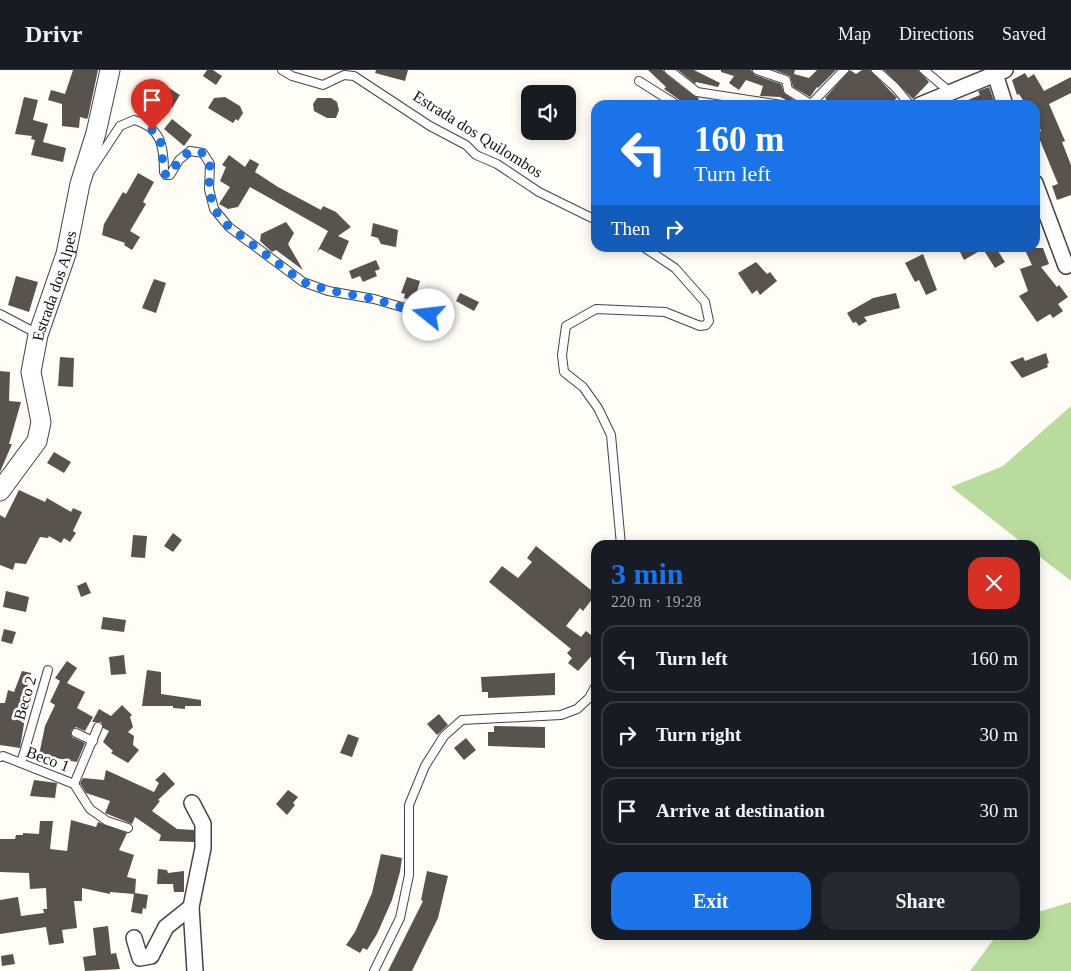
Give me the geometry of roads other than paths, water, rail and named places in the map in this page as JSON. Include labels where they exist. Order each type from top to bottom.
[{"type":"street","name":"Estrada dos Alpes","points":[[0,491],[37,442],[41,422],[31,372],[38,334],[66,254],[80,184],[96,133],[110,70]]},
{"type":"street","points":[[932,100],[1000,72],[1004,100]]},
{"type":"street","points":[[1040,196],[1066,266]]},
{"type":"street","points":[[192,803],[203,824],[203,848],[191,907],[195,971]]},
{"type":"street","points":[[134,938],[140,958],[151,956],[166,926],[191,907]]},
{"type":"lane","name":"Estrada dos Quilombos","points":[[282,70],[292,76],[323,85],[344,75],[354,76],[430,126],[466,145],[476,155],[497,164],[539,192],[591,218]]},
{"type":"lane","points":[[669,70],[697,92],[749,100]]},
{"type":"lane","points":[[757,70],[786,80],[788,90],[805,100]]},
{"type":"lane","points":[[816,100],[844,70]]},
{"type":"lane","points":[[876,70],[906,100]]},
{"type":"lane","points":[[924,70],[950,92]]},
{"type":"lane","points":[[639,81],[669,100]]},
{"type":"lane","points":[[80,184],[120,126],[134,120],[145,123],[160,137],[164,172],[166,175],[170,175],[179,160],[190,151],[203,153],[210,164],[209,190],[214,209],[229,227],[303,282],[328,290],[374,299],[429,315]]},
{"type":"lane","points":[[621,540],[611,435],[593,401],[583,387],[564,372],[562,355],[566,326],[596,309],[665,312],[700,326],[706,325],[709,321],[705,302],[675,268],[651,252]]},
{"type":"lane","points":[[0,314],[38,334]]},
{"type":"lane","name":"Beco 2","points":[[20,763],[48,670]]},
{"type":"lane","points":[[374,971],[400,918],[409,875],[409,805],[425,766],[444,736],[462,720],[561,715],[577,709],[591,694]]},
{"type":"lane","points":[[74,784],[98,727]]},
{"type":"lane","points":[[76,733],[93,741]]},
{"type":"lane","name":"Beco 1","points":[[0,757],[74,784],[90,809],[107,821],[128,828]]}]
